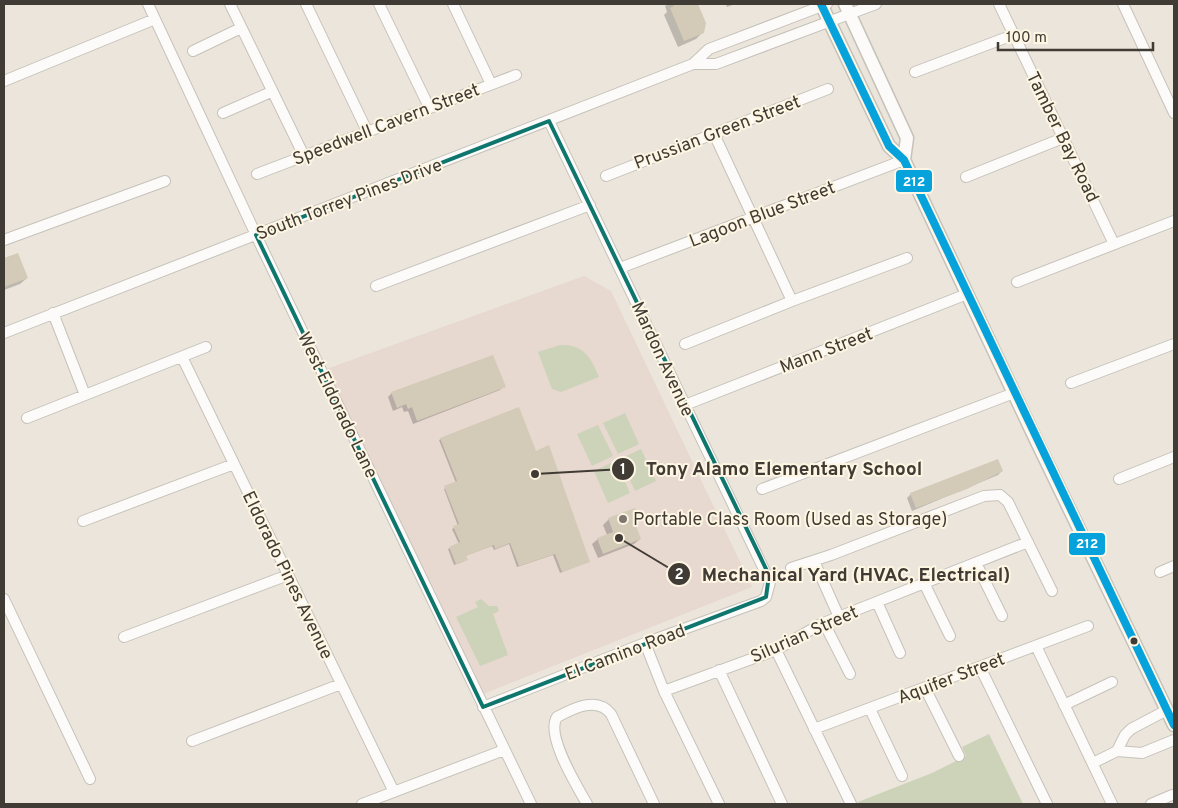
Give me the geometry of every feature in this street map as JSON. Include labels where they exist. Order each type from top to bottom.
[{"type":"main road","points":[[824,4],[829,20],[889,146],[904,160],[1174,725]]},
{"type":"main road","points":[[847,9],[907,138],[904,160]]},
{"type":"street","name":"West Eldorado Lane","points":[[148,4],[256,235],[531,804]]},
{"type":"street","points":[[230,4],[271,92],[304,156]]},
{"type":"street","points":[[306,4],[367,131]]},
{"type":"street","points":[[379,4],[429,107]]},
{"type":"street","points":[[453,4],[491,84]]},
{"type":"street","name":"South Torrey Pines Drive","points":[[4,333],[693,64],[709,49],[824,4]]},
{"type":"street","name":"South Torrey Pines Drive","points":[[693,64],[716,64],[829,20],[847,9],[876,4]]},
{"type":"street","name":"Tamber Bay Road","points":[[999,4],[1114,244]]},
{"type":"street","points":[[1123,4],[1174,113]]},
{"type":"street","points":[[4,81],[155,19]]},
{"type":"street","points":[[193,51],[241,28]]},
{"type":"street","points":[[915,72],[1013,35]]},
{"type":"street","name":"Speedwell Cavern Street","points":[[257,174],[516,75]]},
{"type":"street","name":"Prussian Green Street","points":[[606,176],[828,89]]},
{"type":"street","points":[[224,112],[271,92]]},
{"type":"street","name":"Mardon Avenue","points":[[549,121],[754,551],[769,575],[770,582],[766,596]]},
{"type":"street","points":[[714,134],[792,301]]},
{"type":"street","points":[[966,177],[1063,138]]},
{"type":"street","name":"Lagoon Blue Street","points":[[620,268],[904,160]]},
{"type":"street","points":[[4,240],[166,180]]},
{"type":"street","points":[[376,286],[590,204]]},
{"type":"street","points":[[1017,282],[1174,221]]},
{"type":"street","points":[[685,344],[907,258]]},
{"type":"street","name":"Mann Street","points":[[685,405],[967,294]]},
{"type":"street","points":[[53,314],[86,395]]},
{"type":"street","points":[[1072,383],[1174,344]]},
{"type":"street","points":[[27,418],[206,348]]},
{"type":"street","name":"Eldorado Pines Avenue","points":[[182,357],[394,792]]},
{"type":"street","points":[[762,489],[1014,393]]},
{"type":"street","points":[[1118,479],[1174,457]]},
{"type":"street","points":[[83,521],[234,464]]},
{"type":"street","points":[[790,568],[984,496],[1000,495],[1008,502],[1052,591]]},
{"type":"street","name":"Silurian Street","points":[[664,691],[776,650],[824,623],[1028,542]]},
{"type":"street","points":[[814,560],[839,617]]},
{"type":"street","points":[[976,563],[1002,616]]},
{"type":"street","points":[[1160,572],[1174,566]]},
{"type":"street","points":[[124,636],[288,574]]},
{"type":"street","points":[[924,583],[950,636]]},
{"type":"street","name":"El Camino Road","points":[[483,707],[645,643],[761,600],[766,596]]},
{"type":"street","points":[[4,599],[90,779]]},
{"type":"street","points":[[877,602],[900,653]]},
{"type":"street","points":[[824,623],[850,674]]},
{"type":"street","name":"Aquifer Street","points":[[814,730],[1088,626]]},
{"type":"street","points":[[645,643],[664,691],[719,804]]},
{"type":"street","points":[[1036,646],[1112,804]]},
{"type":"street","points":[[776,650],[851,804]]},
{"type":"street","points":[[980,667],[1047,804]]},
{"type":"street","points":[[719,670],[782,804]]},
{"type":"street","points":[[1064,705],[1112,682]]},
{"type":"street","points":[[192,741],[341,684]]},
{"type":"street","points":[[926,688],[959,756]]},
{"type":"street","points":[[586,804],[558,745],[554,734],[554,721],[563,714],[593,704],[605,707],[612,717],[654,804]]},
{"type":"street","points":[[870,708],[902,776]]},
{"type":"street","points":[[1117,751],[1125,735],[1132,729],[1167,710]]},
{"type":"street","points":[[1092,764],[1117,751],[1142,753],[1174,740]]},
{"type":"street","points":[[362,804],[504,750]]},
{"type":"street","points":[[1151,804],[1172,795]]},
{"type":"highlighted area","points":[[549,121],[769,575],[766,597],[483,707],[256,235]]},
{"type":"shaded area","points":[[584,276],[611,291],[752,587],[478,696],[321,371]]},
{"type":"green space","points":[[560,345],[575,347],[586,353],[599,377],[561,392],[552,389],[538,352]]},
{"type":"green space","points":[[625,413],[639,444],[618,454],[603,423]]},
{"type":"green space","points":[[598,425],[613,456],[592,466],[577,434]]},
{"type":"green space","points":[[641,449],[656,481],[635,491],[620,459]]},
{"type":"green space","points":[[615,461],[630,493],[608,503],[594,471]]},
{"type":"green space","points":[[481,599],[489,606],[497,606],[499,611],[493,614],[508,655],[480,666],[456,617],[478,607],[475,602]]},
{"type":"green space","points":[[989,734],[1023,804],[859,804],[858,802],[932,773],[966,756],[962,747]]},
{"type":"building","points":[[673,4],[698,4],[706,23],[704,33],[684,41],[670,8],[674,6]]},
{"type":"building","points":[[18,253],[28,278],[4,287],[4,258]]},
{"type":"building","points":[[493,355],[506,387],[417,421],[412,407],[408,409],[406,404],[397,408],[391,392]]},
{"type":"building","points":[[519,407],[536,451],[549,445],[590,562],[562,572],[555,554],[519,566],[510,543],[495,549],[494,545],[466,556],[468,560],[456,564],[449,547],[460,542],[453,526],[459,524],[444,486],[457,481],[440,438]]},
{"type":"building","points":[[998,459],[1003,471],[967,489],[916,508],[910,493]]},
{"type":"building","points":[[635,508],[639,519],[634,521],[641,539],[603,554],[597,538],[613,532],[608,518]]},
{"type":"transit line","name":"212","points":[[821,4],[889,146],[904,160],[1174,725]]},
{"type":"place","name":"Tony Alamo Elementary School","points":[[535,474]]},
{"type":"place","name":"Portable Class Room (Used as Storage)","points":[[623,519]]},
{"type":"place","name":"Mechanical Yard (HVAC, Electrical)","points":[[619,538]]}]
